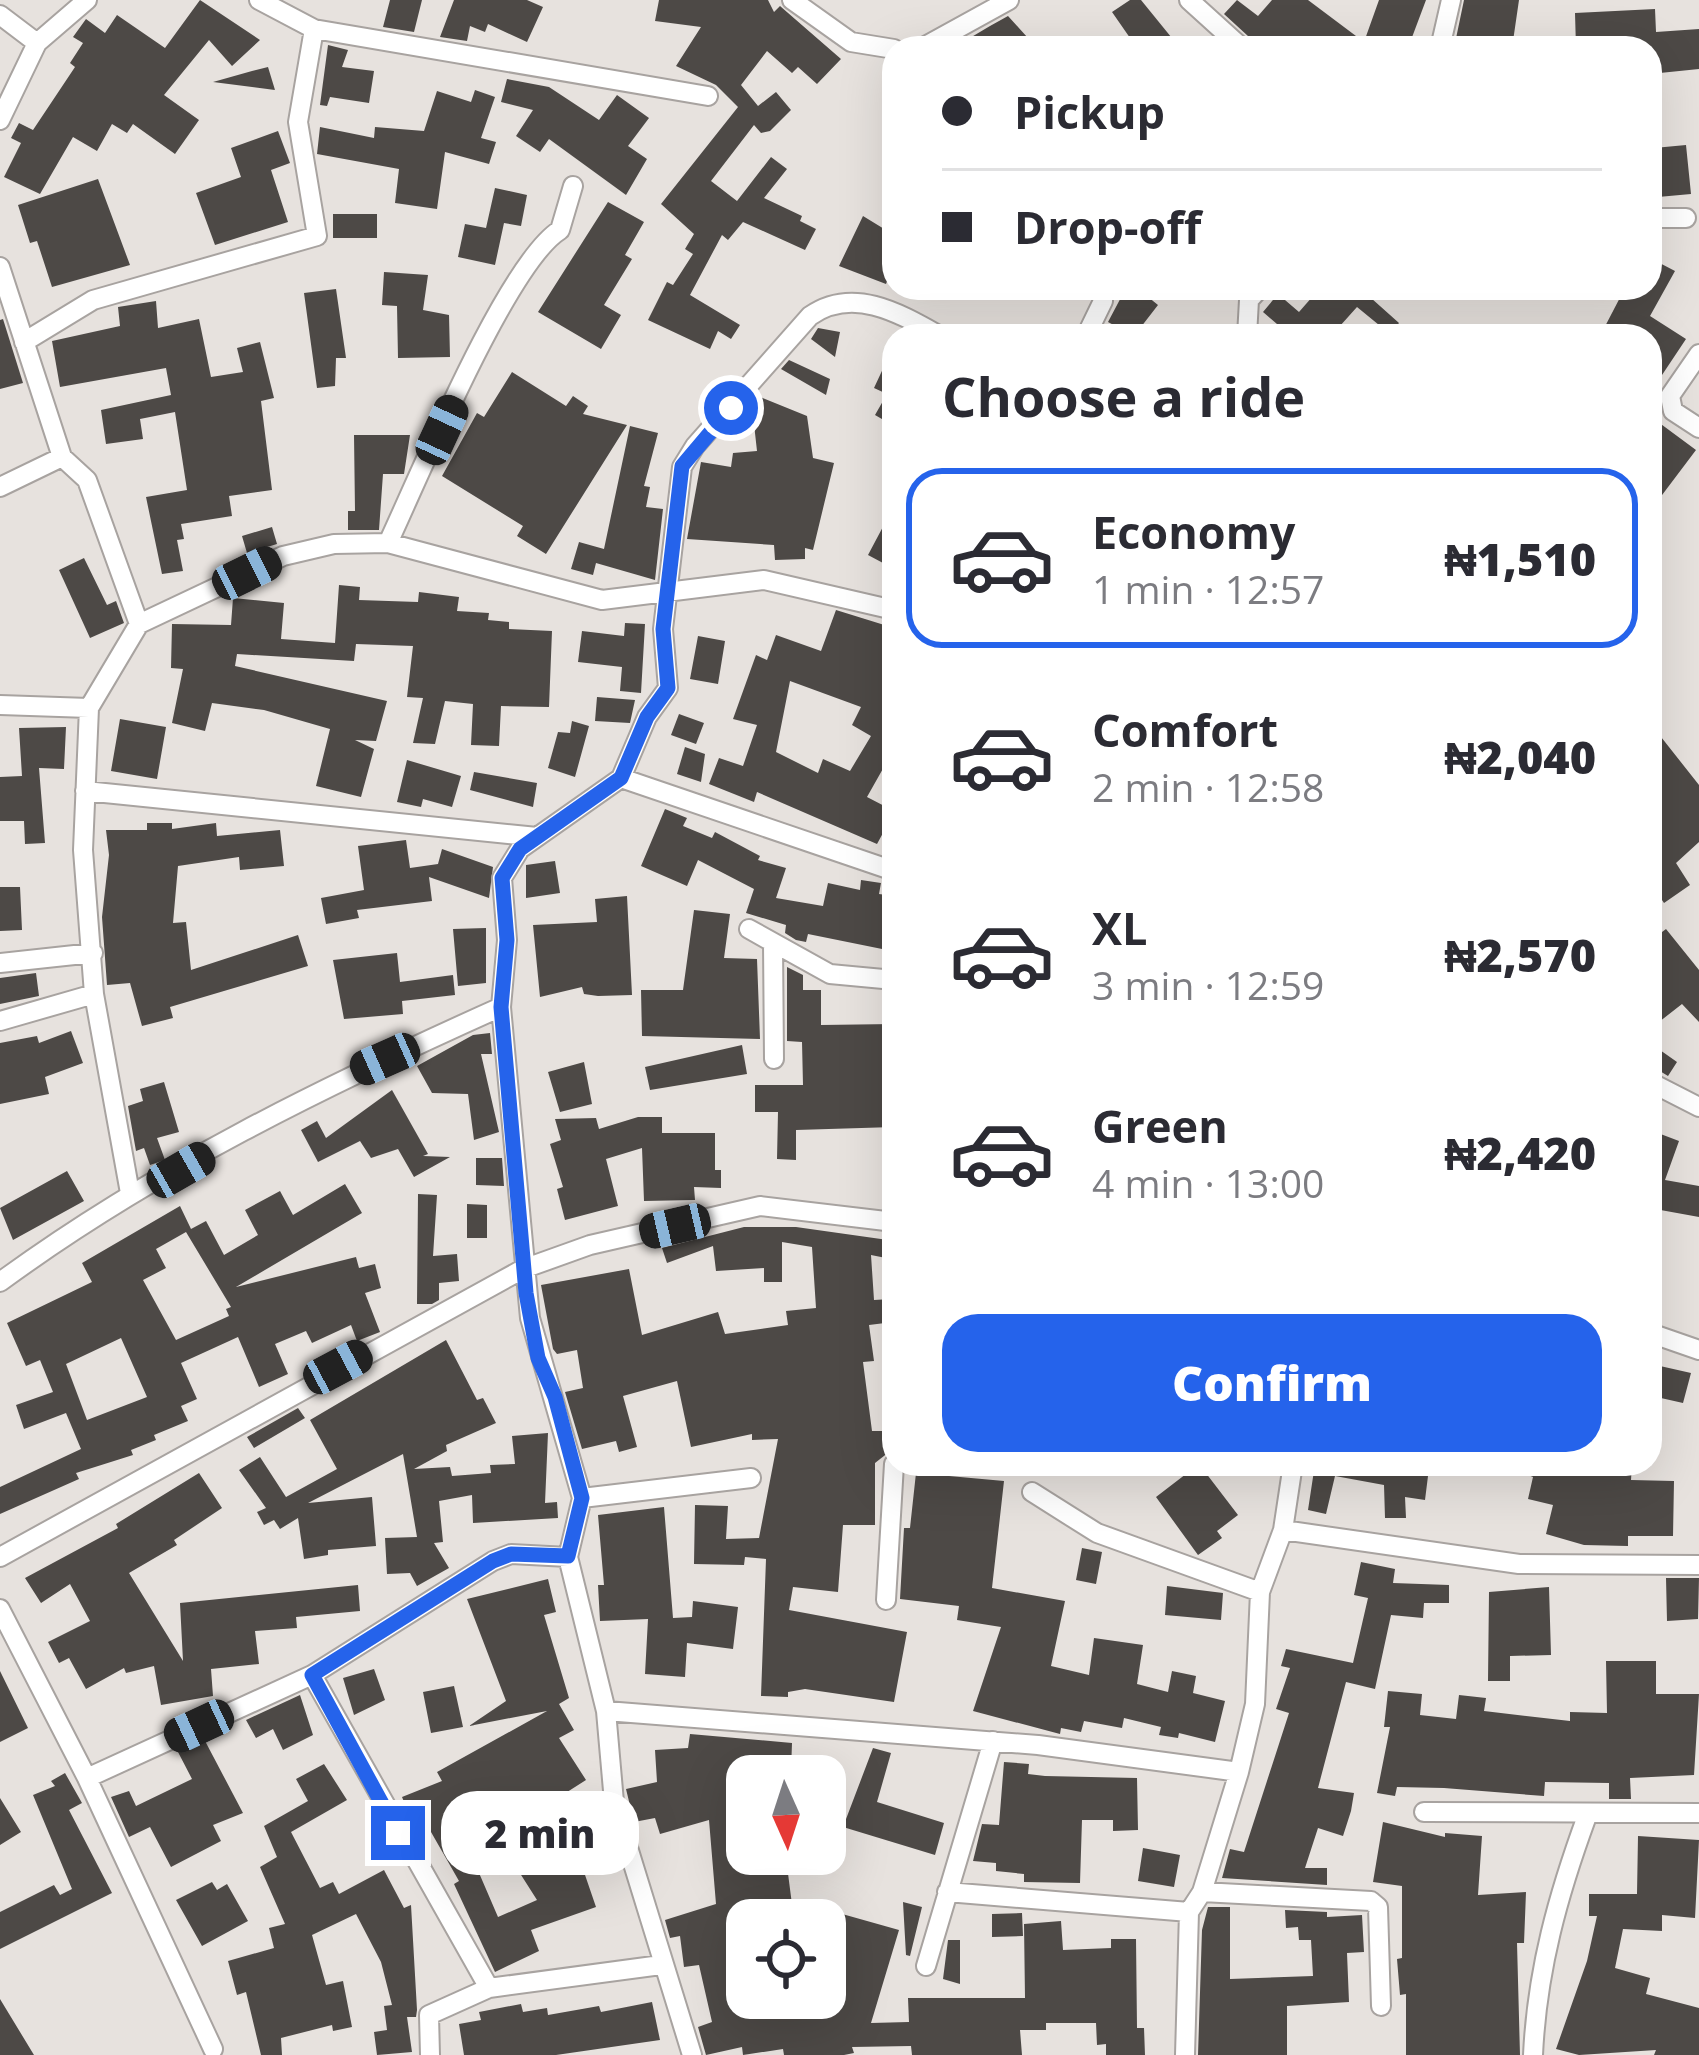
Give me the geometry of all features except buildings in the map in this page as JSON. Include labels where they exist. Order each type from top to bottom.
[{"type":"street","points":[[0,120],[37,43],[87,0]]},
{"type":"street","points":[[259,0],[314,29],[708,96]]},
{"type":"street","points":[[792,0],[851,42],[882,47]]},
{"type":"street","points":[[944,36],[1009,0]]},
{"type":"street","points":[[1189,0],[1229,36]]},
{"type":"street","points":[[1442,36],[1450,0]]},
{"type":"street","points":[[0,15],[37,43]]},
{"type":"street","points":[[24,342],[94,300],[186,269],[317,236],[298,122],[314,29]]},
{"type":"street","points":[[388,543],[478,354],[540,242],[560,230],[572,186]]},
{"type":"street","points":[[1662,218],[1686,218]]},
{"type":"street","points":[[0,267],[62,457],[87,480],[140,624]]},
{"type":"street","points":[[692,2055],[614,1802],[606,1711],[568,1556],[582,1498],[555,1397],[538,1358],[524,1269],[501,1007],[507,940],[502,878],[520,849],[621,778],[647,717],[668,688],[663,629],[682,466],[810,316],[826,304],[858,301],[912,324]]},
{"type":"street","points":[[1092,324],[1103,301]]},
{"type":"street","points":[[1699,354],[1670,396],[1673,411],[1699,428]]},
{"type":"street","points":[[0,487],[62,457]]},
{"type":"street","points":[[130,1193],[94,994],[83,850],[89,708],[140,624],[283,556],[334,544],[388,543],[579,597],[631,599],[764,580],[882,607]]},
{"type":"street","points":[[0,705],[89,708]]},
{"type":"street","points":[[621,778],[882,867]]},
{"type":"street","points":[[85,790],[537,837]]},
{"type":"street","points":[[749,929],[848,980],[882,980]]},
{"type":"street","points":[[772,944],[774,1058]]},
{"type":"street","points":[[0,963],[93,953]]},
{"type":"street","points":[[0,1021],[94,994]]},
{"type":"street","points":[[0,1282],[130,1193],[310,1094],[501,1007]]},
{"type":"street","points":[[1662,1088],[1699,1107]]},
{"type":"street","points":[[0,1557],[524,1269],[590,1245],[760,1206],[882,1221]]},
{"type":"street","points":[[1662,1337],[1699,1350]]},
{"type":"street","points":[[886,1600],[893,1476]]},
{"type":"street","points":[[1185,2055],[1189,1912],[1202,1892],[1255,1704],[1259,1592],[1283,1530],[1291,1476]]},
{"type":"street","points":[[582,1498],[751,1478]]},
{"type":"street","points":[[1032,1492],[1097,1533],[1259,1592]]},
{"type":"street","points":[[1283,1530],[1519,1564],[1699,1565]]},
{"type":"street","points":[[87,1778],[312,1675],[493,1561],[511,1554],[568,1556]]},
{"type":"street","points":[[0,1610],[87,1778],[213,2049]]},
{"type":"street","points":[[312,1675],[489,1988]]},
{"type":"street","points":[[606,1711],[993,1741],[1239,1772]]},
{"type":"street","points":[[926,1966],[993,1741]]},
{"type":"street","points":[[1424,1812],[1699,1813]]},
{"type":"street","points":[[1534,2055],[1536,1993],[1548,1938],[1588,1816]]},
{"type":"street","points":[[947,1892],[1189,1912]]},
{"type":"street","points":[[1202,1892],[1371,1900],[1378,1907],[1381,2006]]},
{"type":"street","points":[[430,2055],[430,2015],[489,1988],[662,1965]]},
{"type":"route","points":[[398,1833],[312,1675],[493,1561],[511,1554],[568,1556],[582,1498],[555,1397],[538,1358],[526,1293],[501,1007],[507,940],[502,878],[520,849],[621,778],[647,717],[668,688],[669,648],[663,629],[682,466],[731,408]]}]
